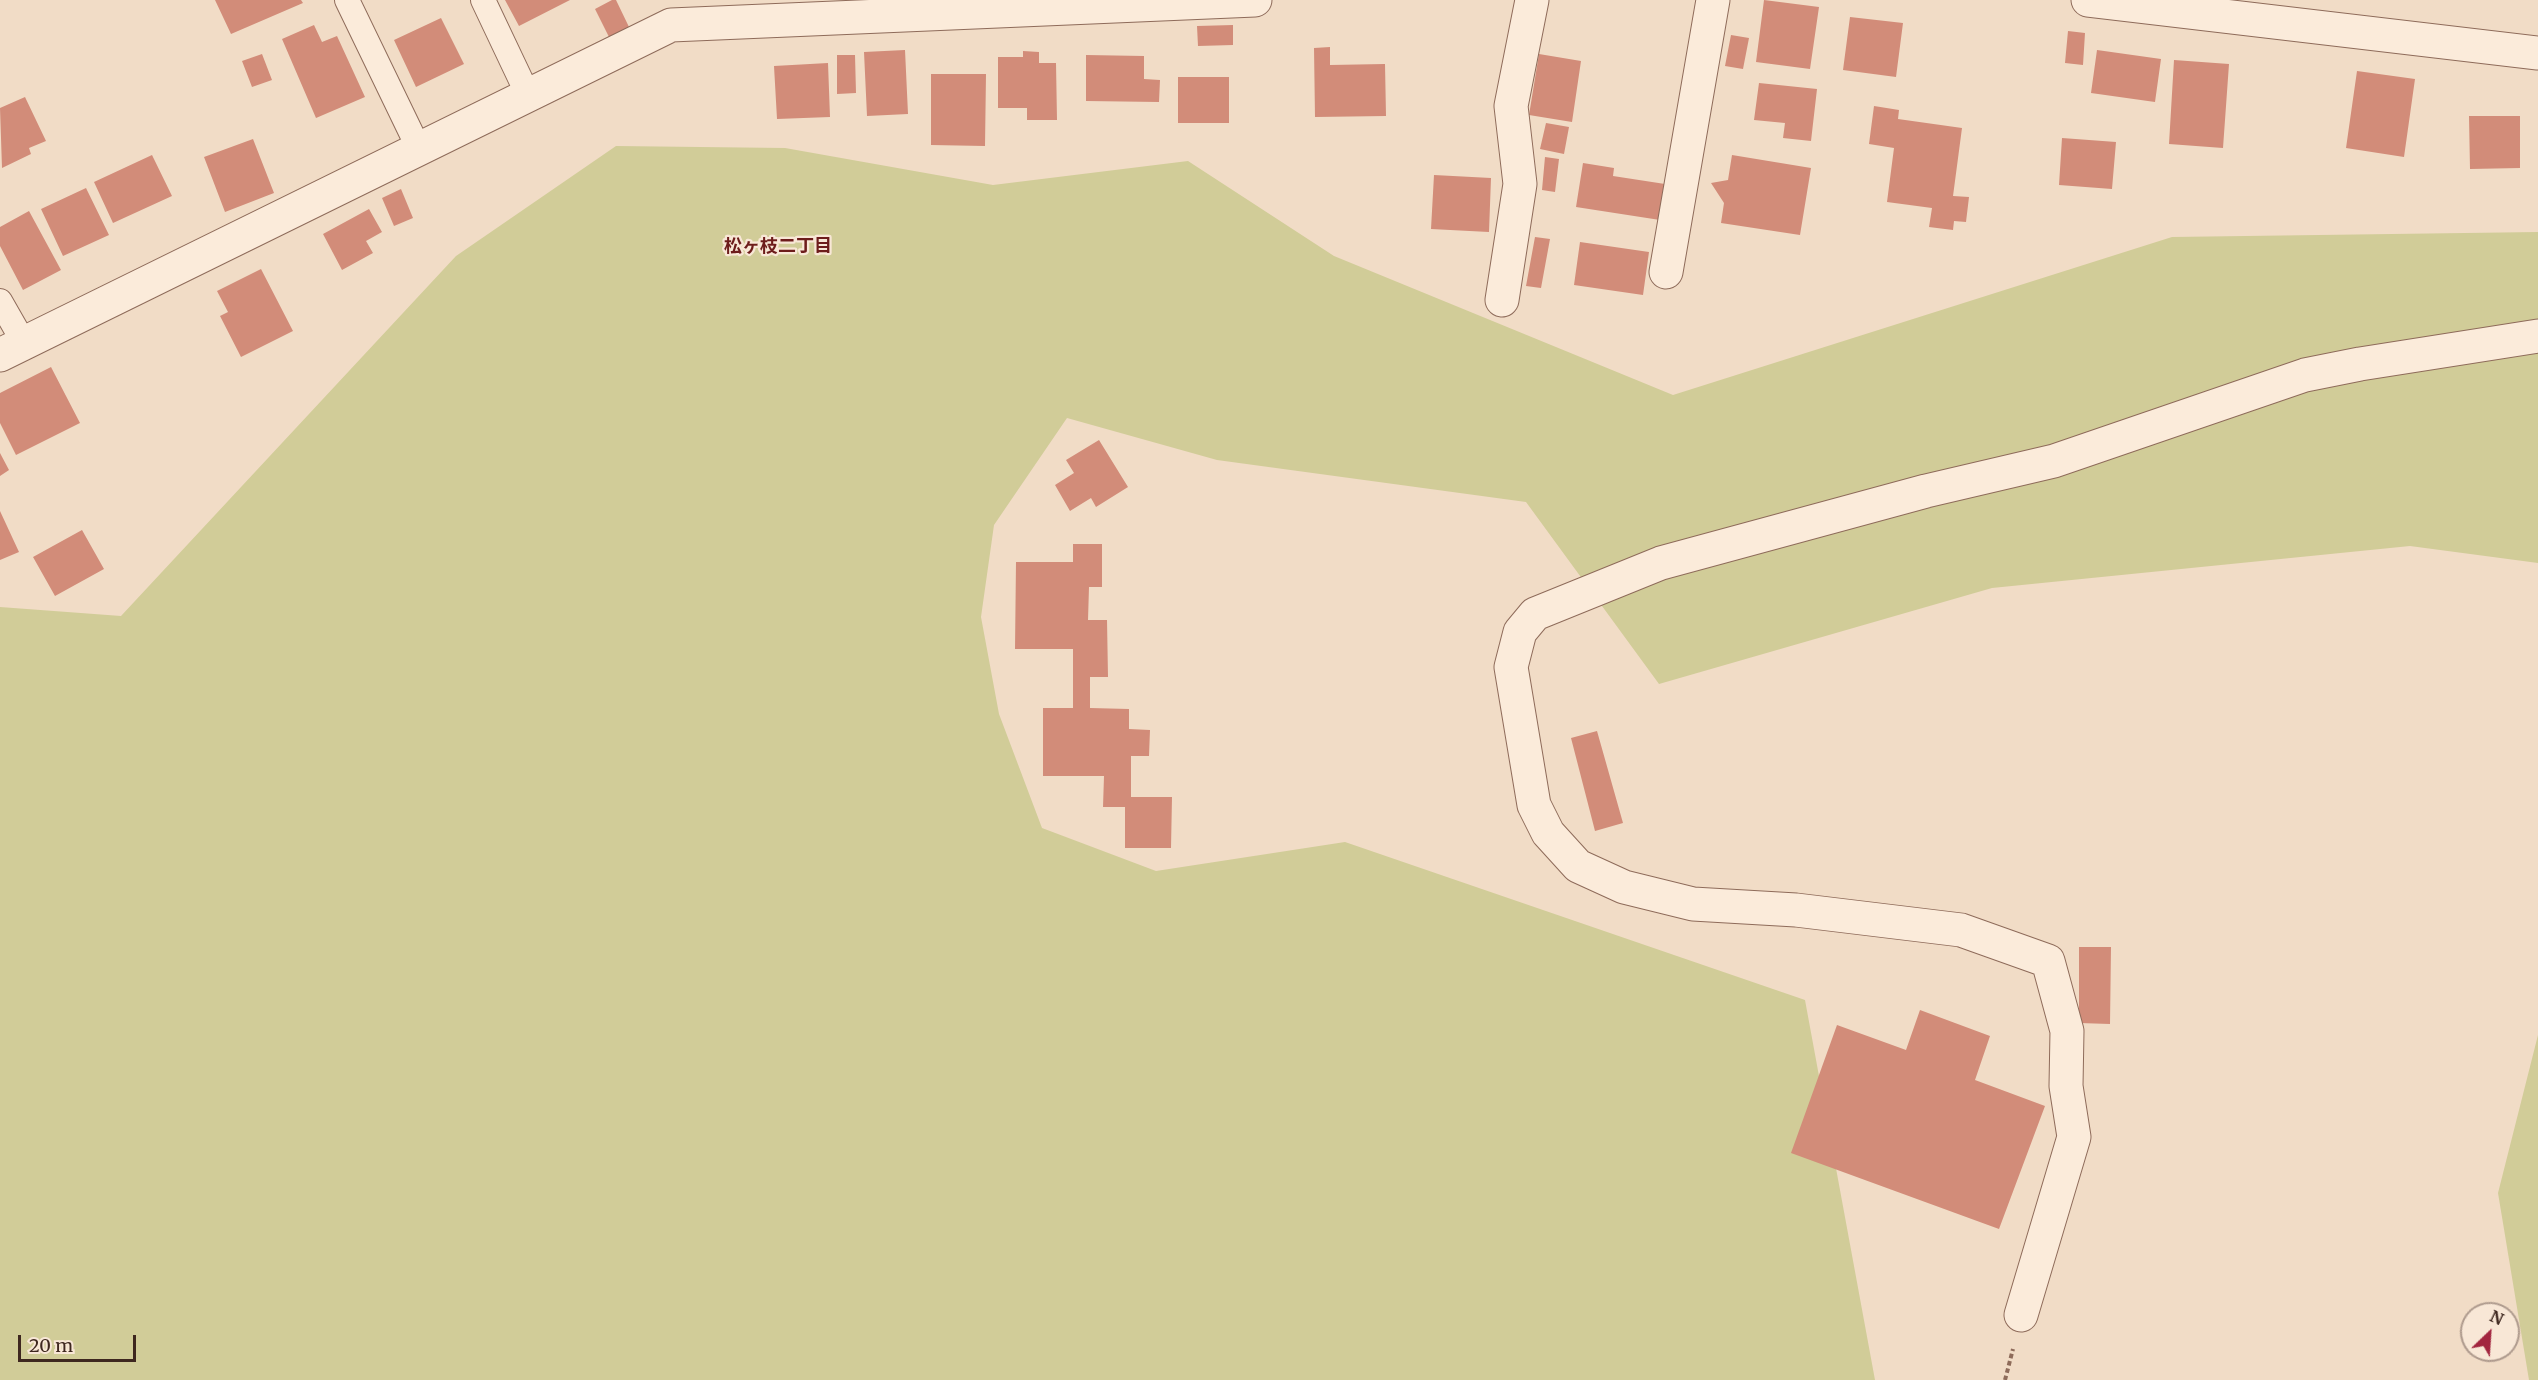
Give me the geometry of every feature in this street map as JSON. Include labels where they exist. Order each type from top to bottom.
[{"type":"street","points":[[12,349],[670,25],[1255,0]]},
{"type":"street","points":[[1502,300],[1520,184],[1511,106],[1532,0]]},
{"type":"street","points":[[1666,272],[1713,0]]},
{"type":"street","points":[[2088,0],[2538,53]]},
{"type":"street","points":[[2021,1315],[2074,1137],[2066,1086],[2067,1031],[2048,961],[1961,930],[1796,910],[1693,904],[1624,887],[1578,866],[1548,833],[1534,805],[1511,667],[1520,632],[1535,614],[1661,563],[1926,491],[2054,461],[2306,375],[2371,362],[2538,336]]},
{"type":"lane","points":[[347,0],[419,149]]},
{"type":"lane","points":[[483,0],[528,95]]},
{"type":"lane","points":[[0,301],[12,349]]},
{"type":"shaded area","points":[[616,146],[785,148],[993,185],[1188,161],[1334,256],[1673,395],[2172,237],[2538,232],[2538,563],[2410,546],[1992,588],[1659,684],[1526,502],[1217,460],[1067,418],[994,525],[981,617],[999,714],[1042,828],[1156,871],[1345,842],[1805,1000],[1875,1380],[0,1380],[0,607],[121,616],[456,256]]},
{"type":"shaded area","points":[[2538,1035],[2538,1380],[2529,1380],[2520,1326],[2520,1302],[2516,1302],[2498,1193]]},
{"type":"building","points":[[215,0],[301,0],[303,3],[231,34]]},
{"type":"building","points":[[505,0],[570,0],[519,26]]},
{"type":"building","points":[[616,0],[629,27],[609,37],[595,9]]},
{"type":"building","points":[[1764,0],[1819,7],[1810,69],[1756,62]]},
{"type":"building","points":[[1850,17],[1903,23],[1896,77],[1843,70]]},
{"type":"building","points":[[441,18],[464,64],[416,87],[394,40]]},
{"type":"building","points":[[314,25],[322,42],[337,36],[365,97],[316,118],[282,39]]},
{"type":"building","points":[[1233,25],[1233,45],[1198,46],[1197,26]]},
{"type":"building","points":[[2068,31],[2085,33],[2083,65],[2065,63]]},
{"type":"building","points":[[1731,35],[1749,38],[1743,69],[1725,66]]},
{"type":"building","points":[[1330,47],[1330,65],[1385,64],[1386,116],[1315,117],[1314,48]]},
{"type":"building","points":[[905,50],[908,114],[867,116],[864,52]]},
{"type":"building","points":[[2097,50],[2161,59],[2155,102],[2091,93]]},
{"type":"building","points":[[1023,51],[1039,52],[1039,63],[1056,63],[1057,120],[1027,120],[1027,108],[998,108],[998,57],[1023,57]]},
{"type":"building","points":[[262,54],[272,80],[252,87],[242,61]]},
{"type":"building","points":[[1539,54],[1581,61],[1572,122],[1529,115]]},
{"type":"building","points":[[837,55],[855,55],[856,93],[837,94]]},
{"type":"building","points":[[1086,55],[1144,56],[1144,79],[1160,80],[1159,102],[1086,101]]},
{"type":"building","points":[[2174,60],[2229,64],[2223,148],[2169,144]]},
{"type":"building","points":[[828,63],[830,117],[777,119],[774,66]]},
{"type":"building","points":[[2357,71],[2415,79],[2404,157],[2346,148]]},
{"type":"building","points":[[931,74],[986,74],[985,146],[931,145]]},
{"type":"building","points":[[1178,77],[1229,77],[1229,123],[1178,123]]},
{"type":"building","points":[[1759,83],[1817,89],[1811,141],[1783,138],[1785,123],[1754,120]]},
{"type":"building","points":[[25,97],[46,141],[29,148],[31,154],[2,168],[0,108]]},
{"type":"building","points":[[1874,106],[1899,110],[1898,119],[1962,128],[1953,196],[1969,197],[1966,222],[1954,221],[1953,230],[1929,227],[1932,208],[1887,202],[1894,148],[1869,144]]},
{"type":"building","points":[[2469,116],[2520,116],[2520,168],[2470,169]]},
{"type":"building","points":[[1546,123],[1569,127],[1564,154],[1540,149]]},
{"type":"building","points":[[2062,138],[2116,142],[2112,189],[2059,185]]},
{"type":"building","points":[[253,139],[274,193],[225,212],[204,157]]},
{"type":"building","points":[[152,155],[172,196],[113,223],[94,182]]},
{"type":"building","points":[[1732,155],[1811,168],[1800,235],[1721,223],[1724,203],[1711,183],[1728,180]]},
{"type":"building","points":[[1545,157],[1559,159],[1555,192],[1542,190]]},
{"type":"building","points":[[1583,163],[1614,168],[1613,176],[1665,184],[1660,220],[1576,207]]},
{"type":"building","points":[[1434,175],[1491,178],[1489,232],[1431,229]]},
{"type":"building","points":[[86,188],[109,235],[63,256],[41,209]]},
{"type":"building","points":[[401,189],[413,218],[394,226],[382,198]]},
{"type":"building","points":[[369,209],[382,232],[366,241],[373,253],[342,270],[323,234]]},
{"type":"building","points":[[29,211],[61,270],[23,290],[0,246],[0,227]]},
{"type":"building","points":[[1535,237],[1550,239],[1541,288],[1526,286]]},
{"type":"building","points":[[1580,242],[1649,252],[1643,295],[1574,285]]},
{"type":"building","points":[[261,269],[293,331],[241,357],[220,316],[228,312],[217,291]]},
{"type":"building","points":[[51,367],[80,423],[16,455],[0,423],[0,393]]},
{"type":"building","points":[[1099,440],[1128,487],[1096,507],[1091,498],[1070,511],[1055,485],[1074,473],[1066,460]]},
{"type":"building","points":[[0,453],[9,470],[0,476]]},
{"type":"building","points":[[0,511],[19,552],[0,560]]},
{"type":"building","points":[[82,530],[104,569],[55,596],[33,557]]},
{"type":"building","points":[[1073,544],[1102,544],[1102,587],[1089,587],[1088,620],[1107,620],[1108,677],[1090,677],[1090,708],[1129,709],[1129,729],[1150,730],[1149,756],[1131,756],[1131,797],[1172,797],[1171,848],[1125,848],[1125,807],[1103,807],[1104,776],[1043,776],[1043,708],[1073,708],[1073,649],[1015,649],[1016,562],[1073,562]]},
{"type":"building","points":[[1597,731],[1623,823],[1595,831],[1571,738]]},
{"type":"building","points":[[2079,947],[2111,947],[2110,1024],[2079,1023]]},
{"type":"building","points":[[1920,1010],[1990,1036],[1975,1080],[2045,1106],[1999,1229],[1791,1153],[1837,1025],[1906,1050]]},
{"type":"district","name":"松ヶ枝二丁目","points":[[778,247]]}]
